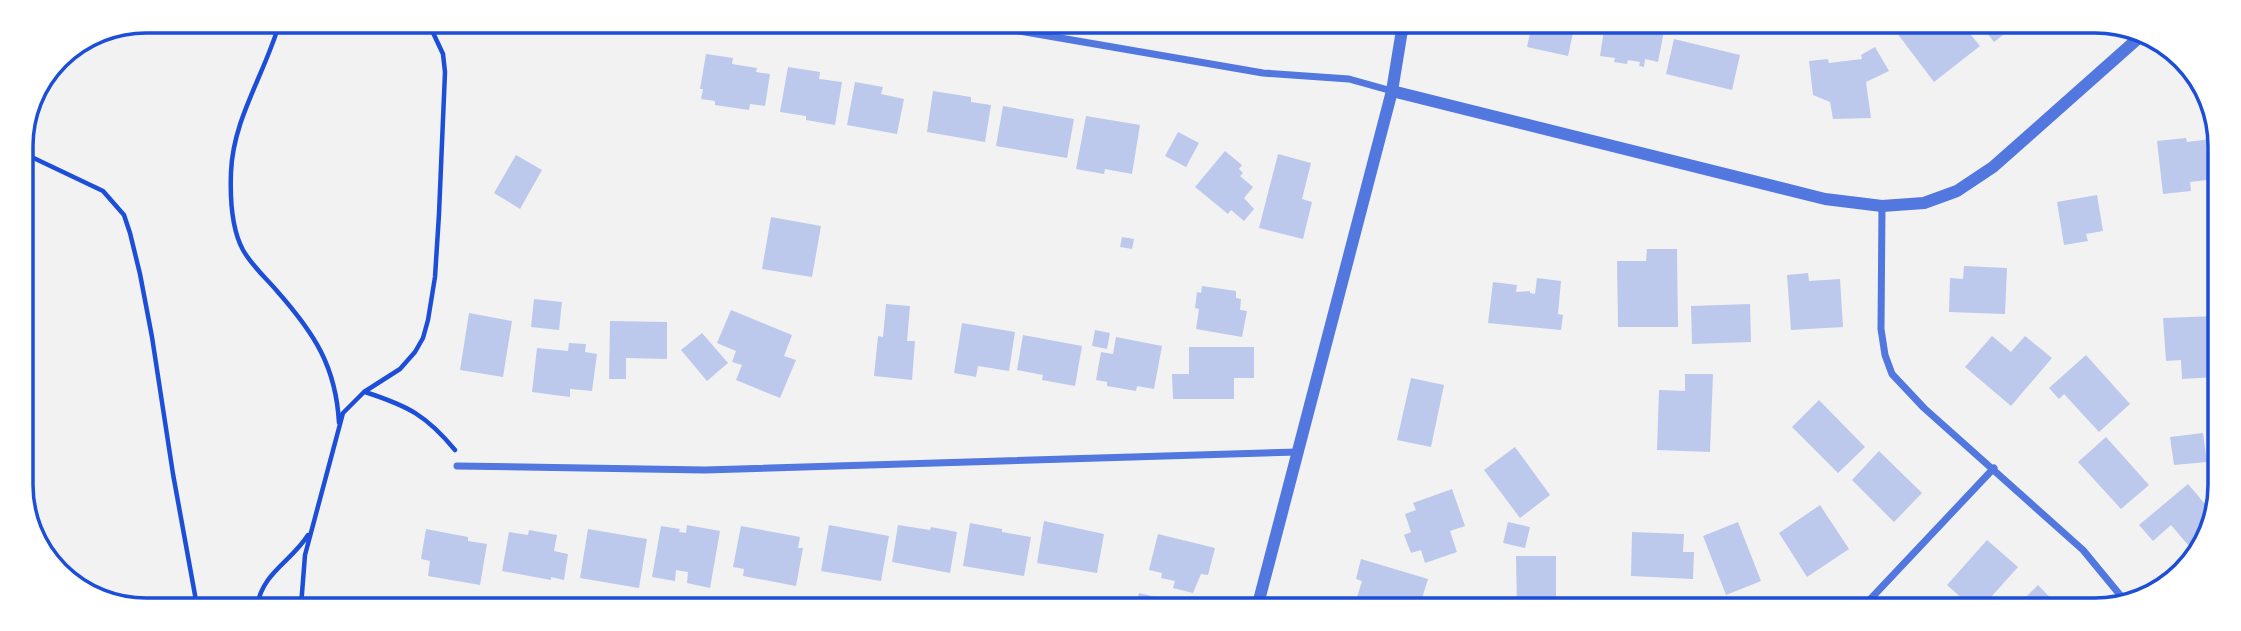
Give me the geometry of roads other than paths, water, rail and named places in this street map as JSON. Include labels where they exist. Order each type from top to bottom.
[{"type":"street","points":[[1031,33],[1263,73],[1349,79],[1825,199],[1882,206],[1924,203],[1957,191],[1993,167],[2135,41]]},
{"type":"street","points":[[1259,598],[1392,91],[1402,33]]},
{"type":"street","points":[[1882,206],[1881,329],[1885,355],[1892,374],[1924,408],[2083,550],[2120,595]]},
{"type":"street","points":[[457,466],[705,470],[1298,452]]},
{"type":"street","points":[[1871,598],[1994,468]]}]
